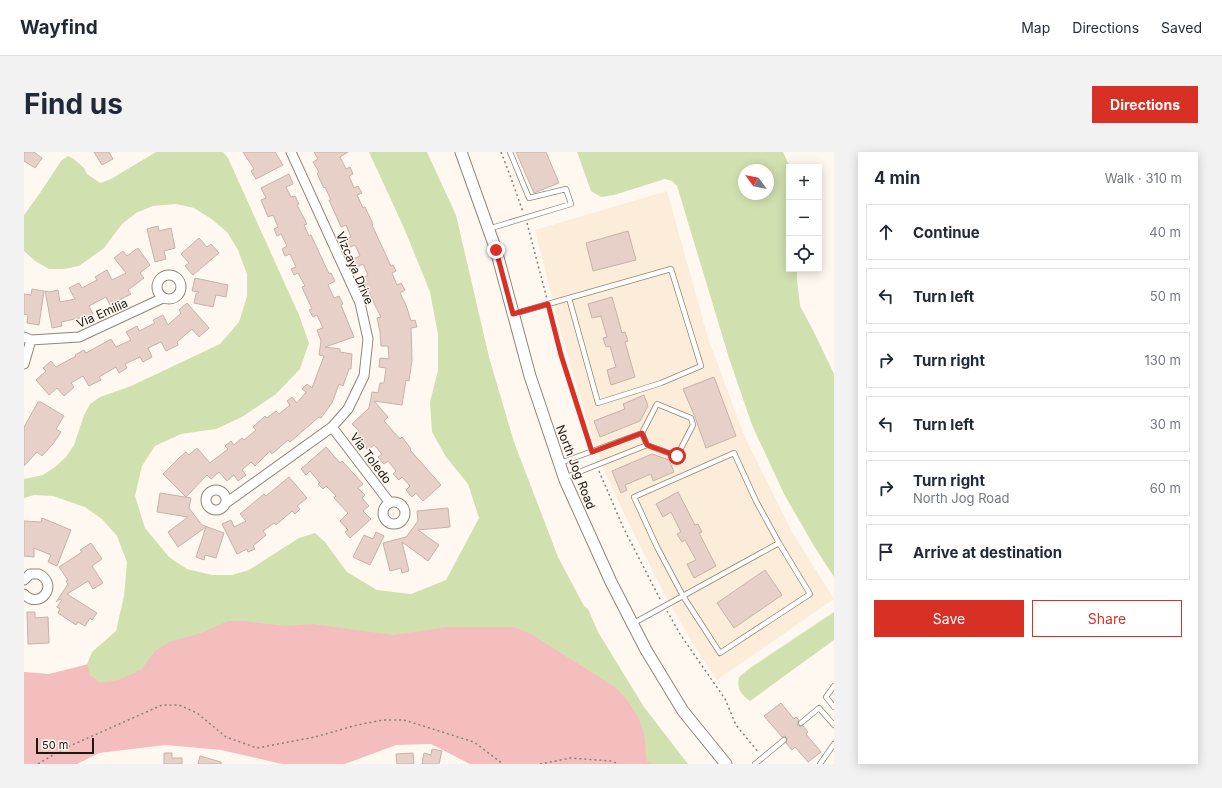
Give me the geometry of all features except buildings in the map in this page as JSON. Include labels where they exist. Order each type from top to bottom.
[{"type":"street","name":"Vizcaya Drive","points":[[226,504],[332,427],[348,409],[364,376],[368,339],[360,303],[291,152]]},
{"type":"street","name":"North Jog Road","points":[[461,152],[496,250],[530,376],[564,478],[610,582],[646,650],[683,711],[726,764]]},
{"type":"street","name":"Via Emilia","points":[[27,339],[79,337],[163,298]]},
{"type":"street","points":[[24,364],[27,339]]},
{"type":"street","name":"Via Toledo","points":[[332,427],[390,503]]},
{"type":"street","points":[[24,580],[30,574],[39,574],[46,579],[48,587],[45,595],[38,599],[30,599],[24,594]]},
{"type":"lane","points":[[488,230],[571,204],[566,189],[529,198],[510,152]]},
{"type":"lane","points":[[513,314],[569,298],[671,269],[701,366],[661,383],[598,403],[569,298]]},
{"type":"lane","points":[[559,464],[642,433],[657,404],[691,418],[693,425],[677,456],[647,445],[564,478]]},
{"type":"lane","points":[[642,433],[647,445]]},
{"type":"lane","points":[[734,453],[756,501],[779,543],[810,594],[720,653],[683,596],[657,547],[634,496],[734,453]]},
{"type":"lane","points":[[632,624],[779,543]]},
{"type":"lane","points":[[834,686],[826,697],[834,707]]},
{"type":"lane","points":[[801,724],[819,708],[834,725]]},
{"type":"lane","points":[[756,764],[784,740]]},
{"type":"lane","points":[[820,764],[834,744]]},
{"type":"path","points":[[500,152],[525,218],[561,355],[592,452]]},
{"type":"path","points":[[597,465],[623,528],[664,607],[680,634],[725,699],[736,725],[763,758]]},
{"type":"path","points":[[38,764],[64,749],[162,705],[179,705],[197,713],[226,737],[257,748],[315,737],[357,725],[383,720],[404,720],[474,742],[504,764]]},
{"type":"path","points":[[540,764],[571,758],[611,761],[619,764]]},
{"type":"shaded area","points":[[156,152],[223,152],[228,158],[299,315],[309,343],[300,369],[276,394],[242,417],[216,429],[181,434],[155,446],[142,466],[135,496],[145,528],[169,557],[187,569],[212,575],[232,575],[249,570],[299,538],[315,533],[325,542],[347,572],[377,590],[411,594],[446,580],[479,518],[468,484],[446,457],[432,432],[430,402],[438,370],[438,334],[430,292],[404,228],[369,152],[427,152],[456,215],[489,357],[514,442],[558,557],[584,606],[588,609],[598,632],[644,707],[688,764],[653,764],[647,761],[643,730],[635,711],[623,695],[613,686],[531,634],[514,627],[448,627],[393,635],[313,624],[284,626],[244,621],[228,621],[201,633],[169,642],[155,651],[141,670],[118,680],[100,683],[90,675],[87,664],[92,652],[116,631],[124,596],[127,562],[117,536],[103,520],[85,507],[53,496],[34,495],[24,498],[24,479],[43,475],[66,457],[74,445],[84,415],[90,404],[100,397],[131,386],[220,344],[239,322],[247,296],[247,274],[238,250],[227,232],[210,218],[194,208],[176,204],[153,206],[136,213],[122,224],[104,248],[79,266],[64,269],[49,269],[35,261],[24,251],[24,215],[61,161],[68,156],[74,159],[84,168],[87,174],[100,183],[111,179]]},
{"type":"shaded area","points":[[577,152],[783,152],[789,164],[786,164],[786,272],[797,272],[800,306],[834,374],[834,577],[784,494],[752,425],[729,358],[677,186],[672,181],[665,179],[614,195],[601,197],[591,191]]},
{"type":"shaded area","points":[[667,191],[708,338],[744,435],[792,532],[834,599],[717,680],[694,645],[664,593],[608,479],[594,443],[562,337],[535,230]]},
{"type":"shaded area","points":[[834,612],[834,640],[750,701],[740,691],[738,685],[739,677],[750,668]]},
{"type":"shaded area","points":[[518,615],[614,675],[670,764],[470,764],[431,744],[396,745],[345,764],[282,764],[221,750],[166,745],[99,753],[77,764],[24,764],[24,672],[49,674],[108,659],[171,622]]},
{"type":"route","points":[[496,250],[513,314],[548,304],[561,355],[592,452],[642,433],[647,445],[677,456]]}]
